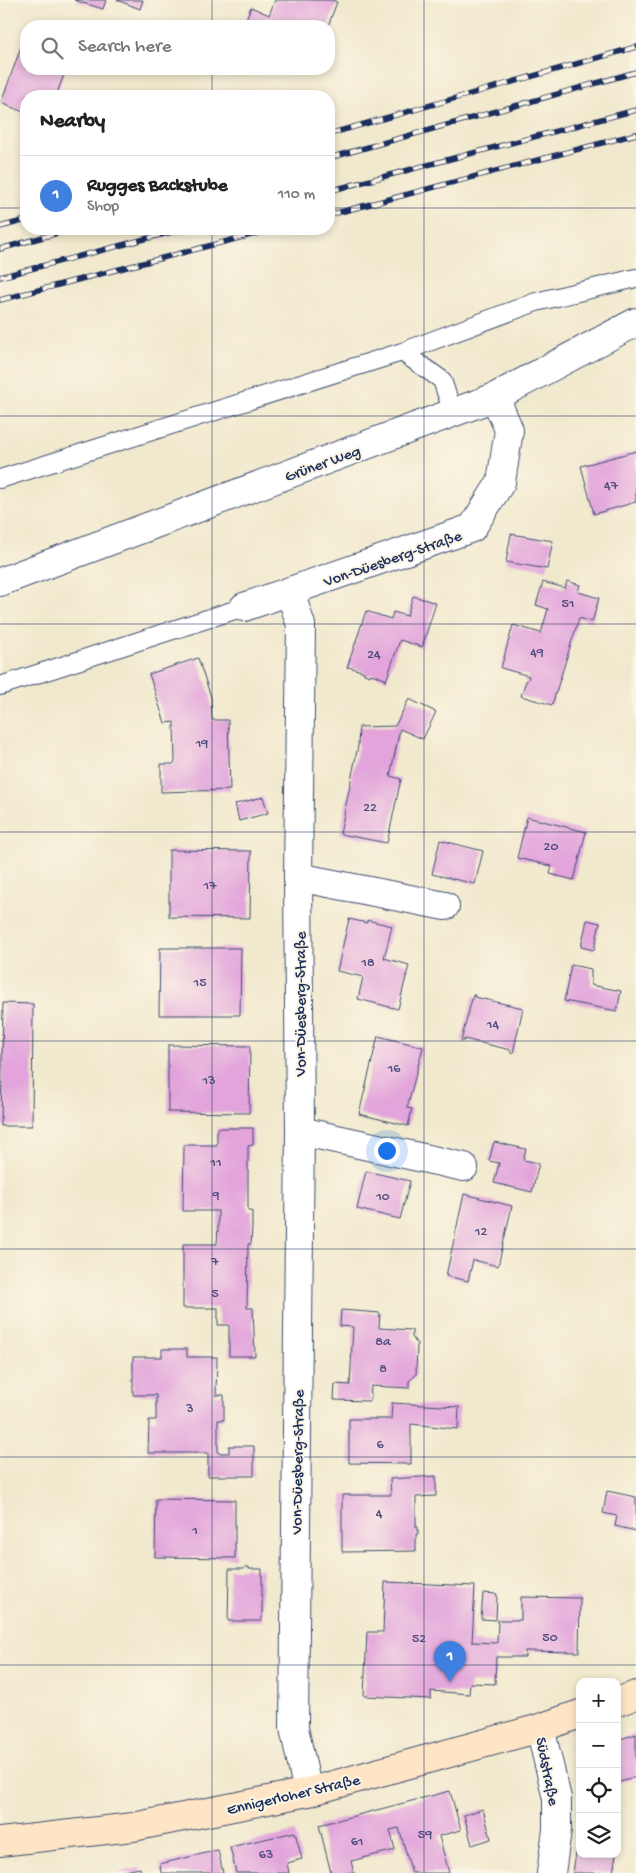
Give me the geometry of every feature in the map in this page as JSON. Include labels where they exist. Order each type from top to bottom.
[{"type":"main road","points":[[621,1701],[636,1696]]},
{"type":"main road","name":"Ennigerloher Straße","points":[[0,1842],[133,1827],[308,1792],[540,1728],[576,1715]]},
{"type":"street","name":"Grüner Weg","points":[[0,582],[495,397],[636,322]]},
{"type":"street","name":"Von-Düesberg-Straße","points":[[244,607],[472,528],[501,482],[509,430],[495,397]]},
{"type":"street","name":"Von-Düesberg-Straße","points":[[290,592],[301,625],[298,877],[300,1131],[294,1728],[308,1792]]},
{"type":"street","points":[[298,877],[445,906]]},
{"type":"street","points":[[300,1131],[464,1167]]},
{"type":"street","name":"Südstraße","points":[[540,1728],[557,1798],[557,1830],[551,1873]]},
{"type":"lane","points":[[0,479],[402,352],[536,302],[636,278]]},
{"type":"lane","points":[[402,352],[442,380],[453,413]]},
{"type":"lane","points":[[0,686],[244,607]]},
{"type":"building","points":[[74,0],[106,0],[103,9]]},
{"type":"building","points":[[117,0],[143,0],[140,9]]},
{"type":"building","points":[[275,0],[332,0],[337,2],[330,20],[246,20],[251,7],[269,15]]},
{"type":"building","points":[[20,50],[20,75],[64,75],[58,90],[20,90],[20,111],[1,103]]},
{"type":"building","points":[[636,451],[636,502],[594,514],[581,466]]},
{"type":"building","points":[[511,534],[553,541],[547,569],[506,562]]},
{"type":"building","points":[[567,581],[580,585],[578,592],[599,598],[592,622],[579,618],[552,705],[521,696],[529,676],[501,668],[513,625],[541,633],[548,609],[536,605],[543,582],[565,588]]},
{"type":"building","points":[[413,596],[436,603],[422,647],[400,640],[386,681],[371,674],[370,676],[364,674],[364,672],[347,668],[366,611],[391,619],[393,612],[407,616]]},
{"type":"building","points":[[198,658],[211,697],[212,720],[228,720],[230,790],[161,792],[161,764],[173,764],[175,762],[174,722],[165,723],[149,674]]},
{"type":"building","points":[[409,699],[436,712],[423,739],[400,729],[390,776],[401,779],[387,843],[340,834],[358,746],[359,727],[395,726]]},
{"type":"building","points":[[263,797],[268,813],[239,821],[235,804]]},
{"type":"building","points":[[527,817],[586,832],[574,880],[550,874],[552,866],[517,858]]},
{"type":"building","points":[[440,840],[483,851],[475,884],[432,874]]},
{"type":"building","points":[[169,850],[251,851],[250,918],[169,917]]},
{"type":"building","points":[[349,919],[367,923],[367,920],[392,926],[384,958],[409,965],[398,1009],[358,999],[363,977],[337,971]]},
{"type":"building","points":[[587,920],[600,923],[594,950],[581,947]]},
{"type":"building","points":[[160,948],[241,948],[240,1015],[159,1015]]},
{"type":"building","points":[[571,965],[591,969],[591,985],[621,991],[617,1011],[564,1001]]},
{"type":"building","points":[[473,995],[475,995],[474,997],[523,1008],[513,1053],[510,1052],[511,1050],[464,1039],[464,1041],[461,1041]]},
{"type":"building","points":[[3,1003],[33,1004],[32,1126],[1,1126]]},
{"type":"building","points":[[378,1036],[423,1047],[407,1108],[412,1109],[408,1126],[359,1114]]},
{"type":"building","points":[[168,1045],[250,1046],[249,1113],[168,1112]]},
{"type":"building","points":[[217,1128],[253,1128],[253,1145],[248,1146],[248,1211],[252,1211],[252,1227],[251,1244],[248,1244],[247,1308],[253,1308],[255,1356],[229,1356],[229,1325],[218,1325],[218,1308],[183,1308],[183,1244],[217,1244],[218,1227],[218,1211],[183,1211],[184,1145],[217,1145]]},
{"type":"building","points":[[494,1142],[526,1149],[523,1160],[539,1163],[532,1192],[494,1183],[499,1163],[489,1161]]},
{"type":"building","points":[[366,1171],[410,1181],[400,1219],[357,1209]]},
{"type":"building","points":[[464,1194],[512,1206],[498,1266],[473,1260],[468,1281],[446,1276]]},
{"type":"building","points":[[341,1310],[380,1313],[379,1328],[412,1330],[412,1337],[417,1344],[416,1375],[409,1381],[409,1388],[371,1386],[370,1401],[334,1400],[335,1384],[350,1385],[353,1327],[340,1326]]},
{"type":"building","points":[[162,1349],[187,1349],[187,1357],[217,1357],[216,1395],[224,1395],[224,1420],[218,1420],[218,1453],[229,1453],[229,1446],[254,1446],[254,1476],[208,1476],[208,1453],[148,1453],[149,1420],[156,1420],[156,1395],[133,1395],[133,1357],[162,1357]]},
{"type":"building","points":[[392,1403],[459,1407],[458,1429],[411,1424],[411,1464],[349,1463],[349,1419],[391,1419]]},
{"type":"building","points":[[436,1476],[436,1496],[416,1497],[416,1527],[418,1527],[418,1534],[416,1534],[416,1551],[342,1552],[342,1495],[391,1495],[390,1479]]},
{"type":"building","points":[[607,1491],[636,1497],[636,1531],[615,1526],[617,1516],[603,1513]]},
{"type":"building","points":[[156,1499],[235,1500],[235,1558],[155,1557]]},
{"type":"building","points":[[249,1567],[249,1569],[262,1569],[262,1621],[228,1621],[229,1569],[244,1569]]},
{"type":"building","points":[[385,1582],[475,1586],[472,1642],[497,1643],[498,1620],[521,1620],[521,1597],[580,1598],[579,1652],[525,1651],[525,1657],[496,1657],[495,1684],[470,1683],[469,1694],[431,1691],[431,1699],[364,1696],[367,1632],[383,1632]]},
{"type":"building","points":[[483,1593],[497,1594],[496,1620],[481,1619]]},
{"type":"building","points":[[636,1734],[636,1777],[621,1782],[621,1768],[621,1739]]},
{"type":"building","points":[[450,1791],[461,1830],[439,1836],[449,1873],[412,1873],[399,1828],[390,1830],[395,1850],[351,1861],[354,1873],[331,1873],[319,1825]]},
{"type":"building","points":[[483,1809],[491,1839],[472,1845],[464,1815]]},
{"type":"building","points":[[295,1832],[302,1859],[287,1863],[289,1873],[236,1873],[230,1847]]},
{"type":"building","points":[[218,1850],[223,1873],[161,1873],[160,1864]]},
{"type":"building","points":[[576,1853],[576,1858],[615,1858],[613,1873],[573,1873]]},
{"type":"building","points":[[140,1868],[141,1873],[120,1873],[120,1872]]},
{"type":"railway","points":[[335,132],[636,47]]},
{"type":"railway","points":[[335,156],[636,72]]},
{"type":"railway","points":[[335,189],[636,110]]},
{"type":"railway","points":[[335,213],[636,134]]},
{"type":"railway","points":[[0,227],[20,222]]},
{"type":"railway","points":[[0,249],[50,235]]},
{"type":"railway","points":[[0,277],[160,235]]},
{"type":"railway","points":[[0,300],[251,235]]},
{"type":"place","name":"Rugges Backstube","points":[[450,1682]]}]
